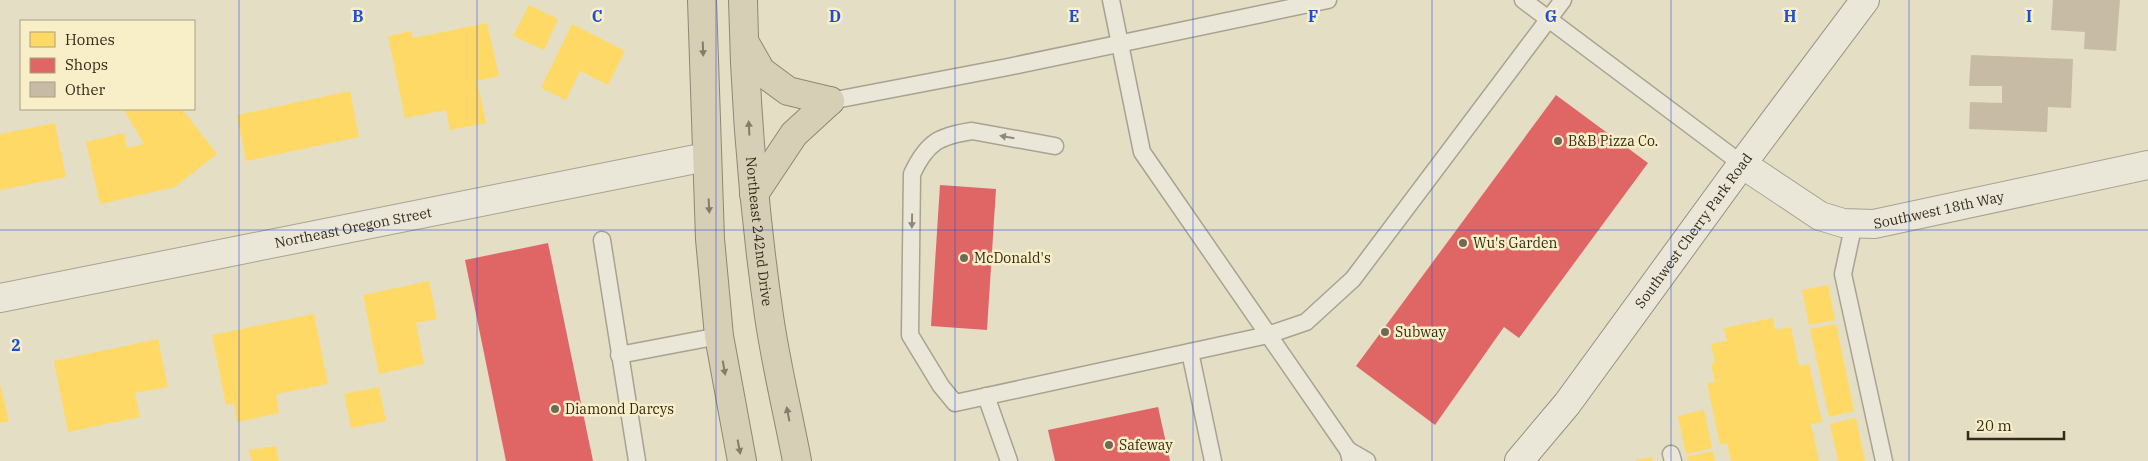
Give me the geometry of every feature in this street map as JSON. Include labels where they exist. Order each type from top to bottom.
[{"type":"highway","points":[[702,0],[710,239],[719,336],[742,461]]},
{"type":"highway","name":"Northeast 242nd Drive","points":[[743,0],[754,194],[769,317],[798,461]]},
{"type":"highway","points":[[744,41],[761,71],[788,91],[830,101]]},
{"type":"highway","points":[[754,194],[794,134],[830,101]]},
{"type":"street","name":"Southwest Cherry Park Road","points":[[1520,461],[1567,404],[1742,164],[1865,0]]},
{"type":"street","name":"Northeast Oregon Street","points":[[0,298],[706,157]]},
{"type":"street","name":"Southwest 18th Way","points":[[1742,164],[1820,216],[1843,223],[1874,224],[2147,167]]},
{"type":"lane","points":[[1111,0],[1142,152],[1349,455],[1367,461]]},
{"type":"lane","points":[[830,101],[1120,44],[1328,0]]},
{"type":"lane","points":[[1523,0],[1742,164]]},
{"type":"lane","points":[[1055,146],[972,131],[946,136],[931,144],[921,155],[912,174],[910,335],[941,386],[955,403],[1268,335],[1306,322],[1353,279],[1563,0]]},
{"type":"lane","points":[[1854,223],[1843,274],[1884,461]]},
{"type":"lane","points":[[602,240],[637,461]]},
{"type":"lane","points":[[619,355],[719,336]]},
{"type":"lane","points":[[1190,352],[1213,461]]},
{"type":"lane","points":[[986,396],[1009,461]]},
{"type":"building: Homes","points":[[529,5],[558,19],[544,50],[513,36]]},
{"type":"building: Homes","points":[[487,23],[499,76],[477,81],[486,123],[450,130],[446,110],[405,118],[388,36],[411,31],[413,38]]},
{"type":"building: Homes","points":[[572,24],[625,51],[608,85],[580,71],[566,100],[541,88]]},
{"type":"building: Homes","points":[[350,91],[359,137],[246,161],[237,115]]},
{"type":"building: Homes","points":[[124,110],[183,110],[217,154],[175,187],[100,204],[86,142],[124,133],[127,148],[144,144]]},
{"type":"building: Homes","points":[[55,123],[66,177],[0,190],[0,134]]},
{"type":"building: Homes","points":[[429,281],[437,319],[416,323],[424,364],[379,374],[363,295]]},
{"type":"building: Homes","points":[[1828,285],[1835,320],[1809,325],[1802,290]]},
{"type":"building: Homes","points":[[314,314],[328,384],[276,394],[279,413],[237,422],[234,403],[226,405],[212,335]]},
{"type":"building: Homes","points":[[1773,318],[1775,330],[1791,327],[1799,366],[1809,364],[1822,422],[1811,424],[1819,461],[1731,461],[1727,443],[1720,445],[1707,383],[1715,382],[1711,364],[1715,363],[1711,344],[1727,341],[1724,328]]},
{"type":"building: Homes","points":[[1836,324],[1854,411],[1829,417],[1810,329]]},
{"type":"building: Homes","points":[[158,339],[168,387],[135,393],[140,417],[68,432],[54,361]]},
{"type":"building: Homes","points":[[0,384],[9,421],[0,423]]},
{"type":"building: Homes","points":[[379,387],[386,421],[351,428],[344,394]]},
{"type":"building: Homes","points":[[1704,410],[1712,448],[1686,454],[1678,416]]},
{"type":"building: Homes","points":[[1856,418],[1865,461],[1838,461],[1830,424]]},
{"type":"building: Homes","points":[[276,446],[279,461],[252,461],[249,450]]},
{"type":"building: Homes","points":[[1713,451],[1715,461],[1688,461],[1687,457]]},
{"type":"building: Homes","points":[[1652,457],[1653,461],[1636,461],[1636,460]]},
{"type":"building: Shops","points":[[1556,95],[1648,163],[1519,338],[1504,327],[1435,425],[1356,366]]},
{"type":"building: Shops","name":"McDonald's","points":[[940,185],[996,189],[987,330],[931,326]]},
{"type":"building: Shops","points":[[548,243],[593,461],[506,461],[465,260]]},
{"type":"building: Shops","name":"Safeway","points":[[1158,407],[1170,461],[1055,461],[1048,430]]},
{"type":"building: Other","points":[[2053,0],[2120,0],[2116,51],[2084,49],[2085,32],[2051,30]]},
{"type":"building: Other","points":[[1971,55],[2073,59],[2071,108],[2048,107],[2047,132],[1969,129],[1970,102],[2002,103],[2002,86],[1969,86]]},
{"type":"place","name":"B&B Pizza Co.","points":[[1558,141]]},
{"type":"place","name":"Wu's Garden","points":[[1463,243]]},
{"type":"place","name":"McDonald's","points":[[964,258]]},
{"type":"place","name":"Subway","points":[[1385,332]]},
{"type":"place","name":"Diamond Darcys","points":[[555,409]]},
{"type":"place","name":"Safeway","points":[[1109,445]]}]
